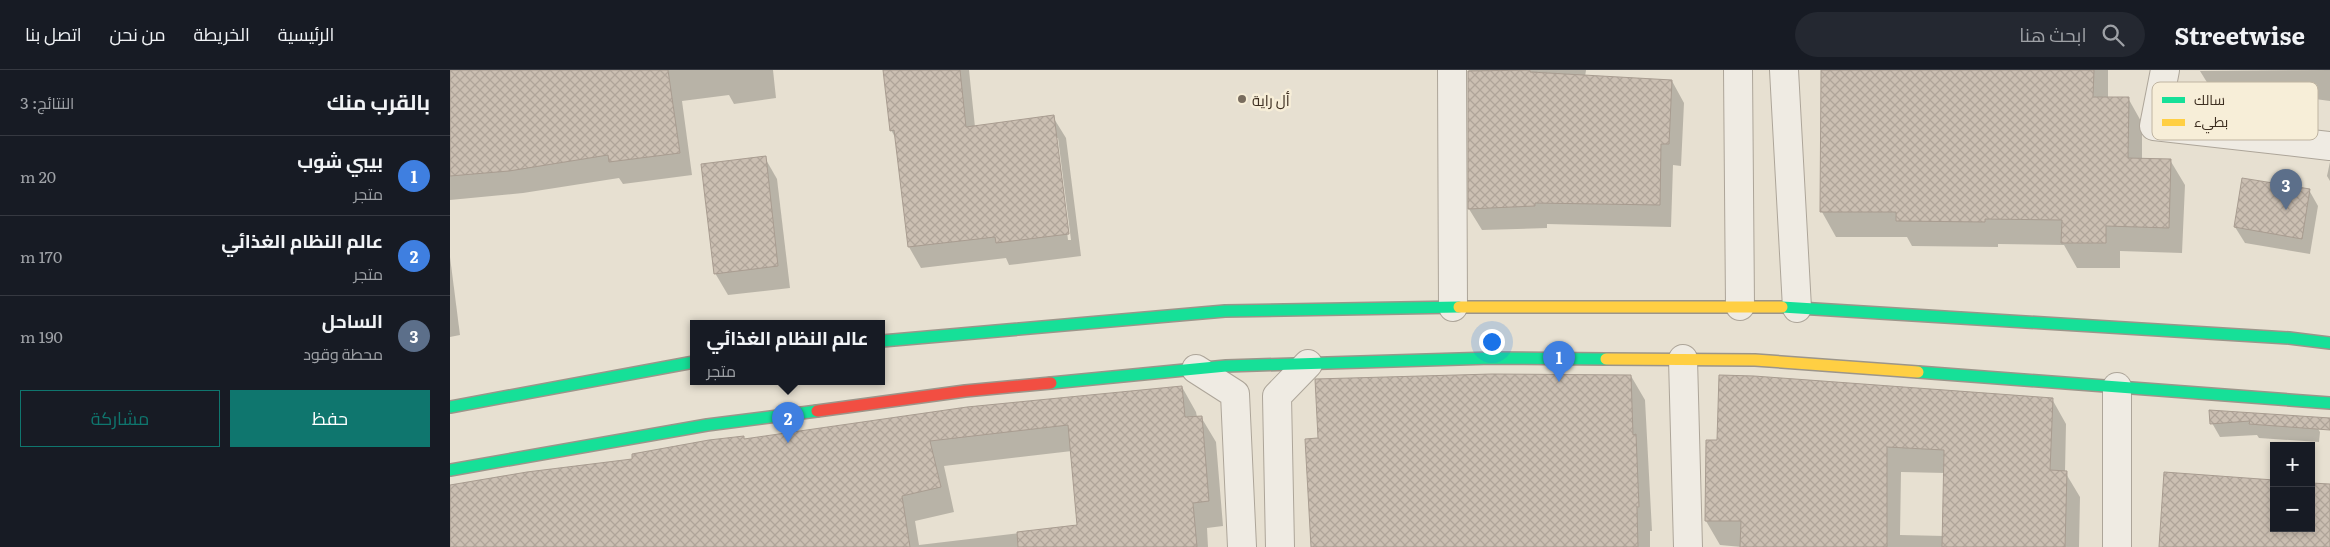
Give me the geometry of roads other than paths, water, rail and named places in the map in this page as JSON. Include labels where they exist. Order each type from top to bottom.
[{"type":"main road","points":[[885,341],[1225,311],[1453,307],[1740,306],[2288,338],[2330,344]]},
{"type":"main road","points":[[450,470],[717,424],[965,391],[1196,369],[1308,364],[1492,358],[1756,360],[2330,403]]},
{"type":"main road","points":[[450,407],[690,363]]},
{"type":"street","points":[[1452,70],[1453,307]]},
{"type":"street","points":[[1738,70],[1740,306]]},
{"type":"street","points":[[1784,70],[1798,308]]},
{"type":"street","points":[[2277,140],[2330,146]]},
{"type":"street","points":[[1683,359],[1688,547]]},
{"type":"street","points":[[1280,547],[1277,396],[1308,364]]},
{"type":"street","points":[[1196,369],[1235,394],[1242,547]]},
{"type":"street","points":[[2117,387],[2117,547]]},
{"type":"place","name":"أل راية","points":[[1242,99]]},
{"type":"place","name":"الساحل","points":[[2286,210]]},
{"type":"place","name":"بيبي شوب","points":[[1559,382]]},
{"type":"place","name":"عالم النظام الغذائي","points":[[788,443]]}]
